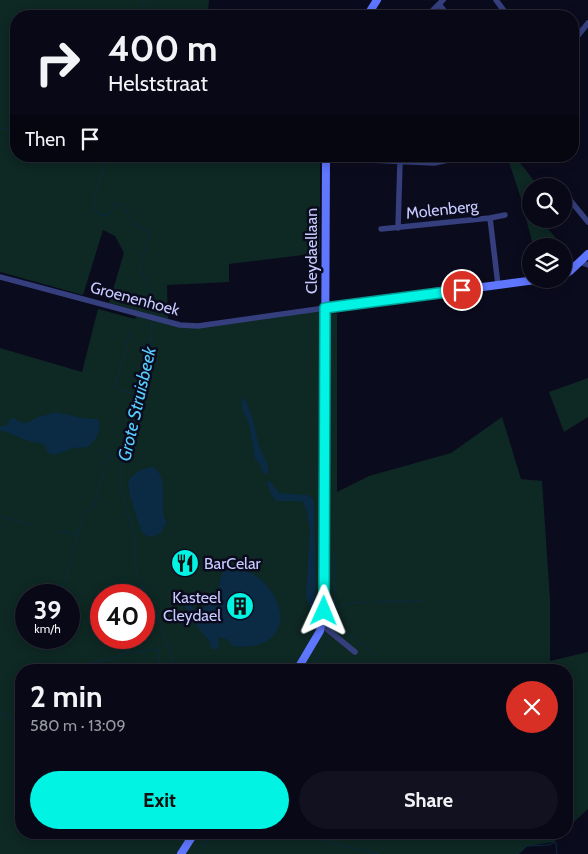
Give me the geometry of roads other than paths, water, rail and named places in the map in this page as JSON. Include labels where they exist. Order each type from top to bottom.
[{"type":"street","name":"Cleydaellaan","points":[[302,664],[315,642],[322,625],[324,605],[326,162]]},
{"type":"street","points":[[400,162],[439,162]]},
{"type":"street","name":"Molenberg","points":[[398,228],[400,162]]},
{"type":"street","points":[[572,202],[588,222]]},
{"type":"street","name":"Molenberg","points":[[381,229],[505,215]]},
{"type":"street","name":"Molenberg","points":[[490,218],[498,285]]},
{"type":"street","points":[[572,270],[584,263],[588,254]]},
{"type":"street","name":"Groenenhoek","points":[[0,277],[180,325],[191,326],[325,308]]},
{"type":"street","points":[[325,308],[522,282]]},
{"type":"street","points":[[322,625],[355,652]]},
{"type":"street","points":[[181,854],[191,839]]},
{"type":"water","points":[[244,397],[253,419],[259,446],[267,463],[268,474],[263,473],[260,464],[255,459],[249,424],[241,402]]},
{"type":"water","points":[[56,412],[82,418],[98,419],[100,426],[92,444],[83,448],[73,448],[59,454],[51,454],[47,451],[44,444],[28,441],[0,431],[0,426],[6,426],[10,419],[14,418],[20,422],[27,423],[38,417]]},
{"type":"water","points":[[152,467],[158,471],[163,482],[163,510],[164,518],[167,522],[161,533],[151,537],[145,535],[141,530],[131,498],[129,481],[136,473]]},
{"type":"water","points":[[269,480],[279,493],[308,495],[314,502],[315,612],[311,609],[306,598],[310,528],[306,508],[302,501],[276,501],[271,494],[267,482]]},
{"type":"water","points":[[224,570],[238,570],[251,573],[266,584],[277,601],[280,611],[278,629],[272,637],[263,643],[248,647],[237,647],[232,646],[228,640],[218,637],[219,647],[216,650],[211,648],[210,642],[198,628],[182,600],[187,597],[194,610],[200,610],[219,597],[221,595],[220,579]],"holes":[[[235,591],[246,599],[255,602],[251,604],[243,619],[227,609],[235,597],[232,595]]]},
{"type":"waterway","name":"Grote Struisbeek","points":[[142,0],[145,10]]},
{"type":"waterway","points":[[0,129],[10,129]]},
{"type":"waterway","name":"Grote Struisbeek","points":[[105,162],[94,199],[94,209],[98,213],[108,216],[115,205],[120,204],[135,225],[150,234],[139,268],[150,291],[153,303],[153,316]]},
{"type":"waterway","name":"Grote Struisbeek","points":[[152,320],[148,367],[122,460],[121,487],[134,533],[134,561],[138,578],[158,617],[171,652],[172,664]]},
{"type":"waterway","points":[[130,332],[115,387],[133,394]]},
{"type":"waterway","name":"Grote Struisbeek","points":[[136,395],[141,398]]},
{"type":"waterway","points":[[97,448],[111,457]]},
{"type":"waterway","points":[[104,466],[108,456]]},
{"type":"waterway","name":"Grote Struisbeek","points":[[115,458],[122,460]]},
{"type":"waterway","points":[[64,584],[83,517],[87,511],[94,507],[103,472]]},
{"type":"waterway","points":[[0,516],[31,525]]},
{"type":"waterway","points":[[60,531],[77,535]]},
{"type":"waterway","points":[[334,553],[335,627],[355,639]]},
{"type":"waterway","points":[[371,602],[424,601]]},
{"type":"waterway","points":[[336,608],[350,603],[367,602]]},
{"type":"waterway","points":[[314,664],[330,638]]},
{"type":"waterway","points":[[359,642],[376,656]]},
{"type":"waterway","name":"Grote Struisbeek","points":[[164,645],[169,647]]},
{"type":"waterway","points":[[135,652],[158,649],[160,664]]},
{"type":"waterway","points":[[88,664],[115,658],[126,652],[131,652]]},
{"type":"waterway","points":[[0,712],[15,720]]},
{"type":"waterway","name":"Grote Struisbeek","points":[[199,854],[208,839]]},
{"type":"waterway","points":[[323,839],[323,841],[379,854]]},
{"type":"waterway","points":[[518,854],[527,846],[549,845],[555,842],[557,854]]},
{"type":"place","name":"BarCelar","points":[[185,563]]},
{"type":"place","name":"Kasteel Cleydael","points":[[240,606]]}]
